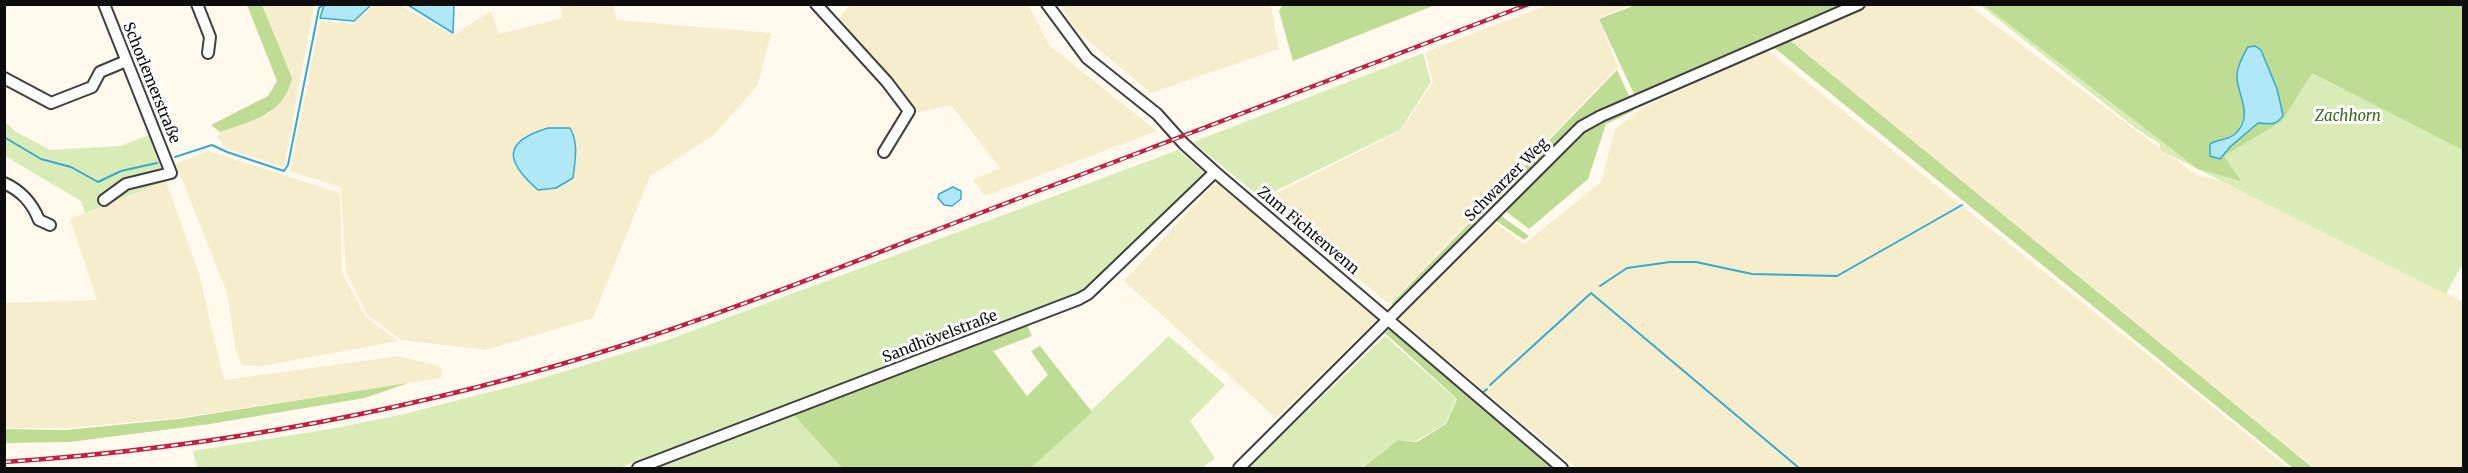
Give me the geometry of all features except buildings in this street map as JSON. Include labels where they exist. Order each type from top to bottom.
[{"type":"street","name":"Schorlemerstraße","points":[[104,4],[171,173],[126,184],[104,200]]},
{"type":"street","points":[[197,4],[210,37],[208,53]]},
{"type":"street","points":[[816,4],[909,111],[885,152]]},
{"type":"street","name":"Zum Fichtenvenn","points":[[1047,4],[1087,58],[1157,114],[1184,144],[1215,172],[1562,468]]},
{"type":"street","name":"Schwarzer Weg","points":[[1239,468],[1390,320],[1581,127],[1859,4]]},
{"type":"street","points":[[4,78],[51,103],[92,87],[100,72],[126,61]]},
{"type":"street","name":"Sandhövelstraße","points":[[638,468],[1080,299],[1088,294],[1215,172]]},
{"type":"street","points":[[4,183],[13,187],[32,204],[39,220],[51,225]]},
{"type":"shaded area","points":[[560,4],[613,5],[617,20],[771,33],[758,85],[714,135],[650,176],[593,318],[485,350],[401,340],[367,314],[346,272],[341,187],[290,171],[320,21],[353,24],[374,5],[399,5],[454,35],[491,11],[499,34],[562,18]]},
{"type":"shaded area","points":[[1550,4],[1632,5],[1598,18],[1618,67],[1389,304],[1263,200],[1400,131],[1433,82],[1425,52]]},
{"type":"shaded area","points":[[262,5],[314,5],[284,167],[225,148],[217,137],[220,132],[270,113],[292,78]]},
{"type":"shaded area","points":[[850,5],[1028,5],[1050,46],[1157,131],[985,196],[973,180],[1000,168],[951,105],[916,113],[835,22]]},
{"type":"shaded area","points":[[1060,5],[1271,5],[1279,49],[1151,93],[1078,32]]},
{"type":"shaded area","points":[[1863,5],[1968,5],[2196,175],[2241,185],[2463,302],[2463,468],[2314,468],[1792,42]]},
{"type":"shaded area","points":[[1767,50],[2289,468],[1576,468],[1398,319],[1495,222],[1524,244],[1601,182],[1615,129],[1642,108]]},
{"type":"shaded area","points":[[208,151],[340,193],[342,273],[366,317],[398,341],[262,366],[242,365],[236,351],[227,293],[176,164]]},
{"type":"shaded area","points":[[166,181],[199,274],[224,380],[399,356],[439,366],[442,371],[441,378],[178,418],[67,428],[5,428],[5,303],[97,300],[70,219]]},
{"type":"shaded area","points":[[1216,182],[1377,319],[1276,418],[1124,281]]},
{"type":"green space","points":[[1283,4],[1435,5],[1293,61],[1279,11]]},
{"type":"green space","points":[[247,5],[262,5],[292,78],[282,100],[265,115],[220,132],[211,125],[268,96],[277,81]]},
{"type":"green space","points":[[1635,5],[1840,5],[1635,96],[1599,19]]},
{"type":"green space","name":"Zachhorn","points":[[1980,5],[2463,5],[2463,263],[2446,294],[2160,150],[2160,144],[2138,130]]},
{"type":"green space","points":[[1984,5],[2463,5],[2463,150],[2312,73],[2282,121],[2224,156],[2241,181],[2198,169]],"holes":[[[2248,47],[2261,50],[2282,107],[2244,133],[2226,153],[2215,140],[2223,141],[2237,131],[2245,114],[2238,70]]]},
{"type":"green space","points":[[1787,38],[2313,468],[2293,468],[1772,46]]},
{"type":"green space","points":[[1423,53],[1431,82],[1400,130],[1261,198],[1193,142]]},
{"type":"green space","points":[[1617,70],[1630,98],[1593,114],[1396,309],[1391,304]]},
{"type":"green space","points":[[1633,106],[1633,111],[1606,124],[1588,179],[1529,229],[1504,210],[1582,130]]},
{"type":"green space","points":[[4,121],[15,131],[50,150],[120,146],[149,135],[166,181],[85,213],[81,201],[5,156]]},
{"type":"green space","points":[[1178,150],[1206,174],[1082,293],[619,468],[197,468],[193,451],[336,428],[404,414],[529,382],[665,341]]},
{"type":"green space","points":[[1500,215],[1529,236],[1524,240],[1495,220]]},
{"type":"green space","points":[[1026,323],[1032,336],[993,351],[1027,396],[1048,375],[1031,351],[1040,346],[1092,412],[1031,468],[842,468],[792,413]]},
{"type":"green space","points":[[1391,328],[1552,468],[1362,468],[1398,440],[1417,442],[1446,424],[1457,399],[1385,333]]},
{"type":"green space","points":[[1169,336],[1225,385],[1190,421],[1215,458],[1202,468],[1031,468]]},
{"type":"green space","points":[[1385,336],[1456,399],[1445,424],[1416,441],[1398,440],[1361,468],[1248,468]]},
{"type":"green space","points":[[408,383],[365,398],[210,424],[70,442],[5,443],[5,429],[66,430],[178,419]]},
{"type":"green space","points":[[792,413],[842,468],[660,468],[658,466]]},
{"type":"water","points":[[324,4],[371,5],[354,21],[320,18]]},
{"type":"water","points":[[408,5],[454,5],[453,33]]},
{"type":"water","points":[[2255,46],[2261,50],[2277,89],[2283,115],[2275,123],[2258,123],[2230,147],[2220,159],[2210,156],[2210,144],[2232,136],[2244,120],[2244,106],[2237,79],[2238,71],[2248,47]]},
{"type":"water","points":[[548,128],[570,128],[573,134],[575,158],[573,178],[556,188],[538,190],[519,170],[513,153],[522,140]]},
{"type":"water","points":[[953,187],[961,191],[961,199],[952,206],[944,205],[938,198],[939,194]]},
{"type":"waterway","points":[[175,157],[212,145],[284,171],[288,165],[319,8],[324,4]]},
{"type":"waterway","points":[[4,137],[41,159],[71,167],[98,182],[121,171],[157,163]]},
{"type":"waterway","points":[[1600,286],[1627,268],[1670,262],[1696,262],[1752,274],[1837,276],[1962,205]]},
{"type":"waterway","points":[[1591,293],[1799,468]]},
{"type":"waterway","points":[[1490,385],[1590,294]]},
{"type":"waterway","points":[[1482,393],[1487,389]]},
{"type":"railway","points":[[4,462],[83,456],[241,436],[397,406],[551,367],[673,329],[766,295],[1529,4]]}]
